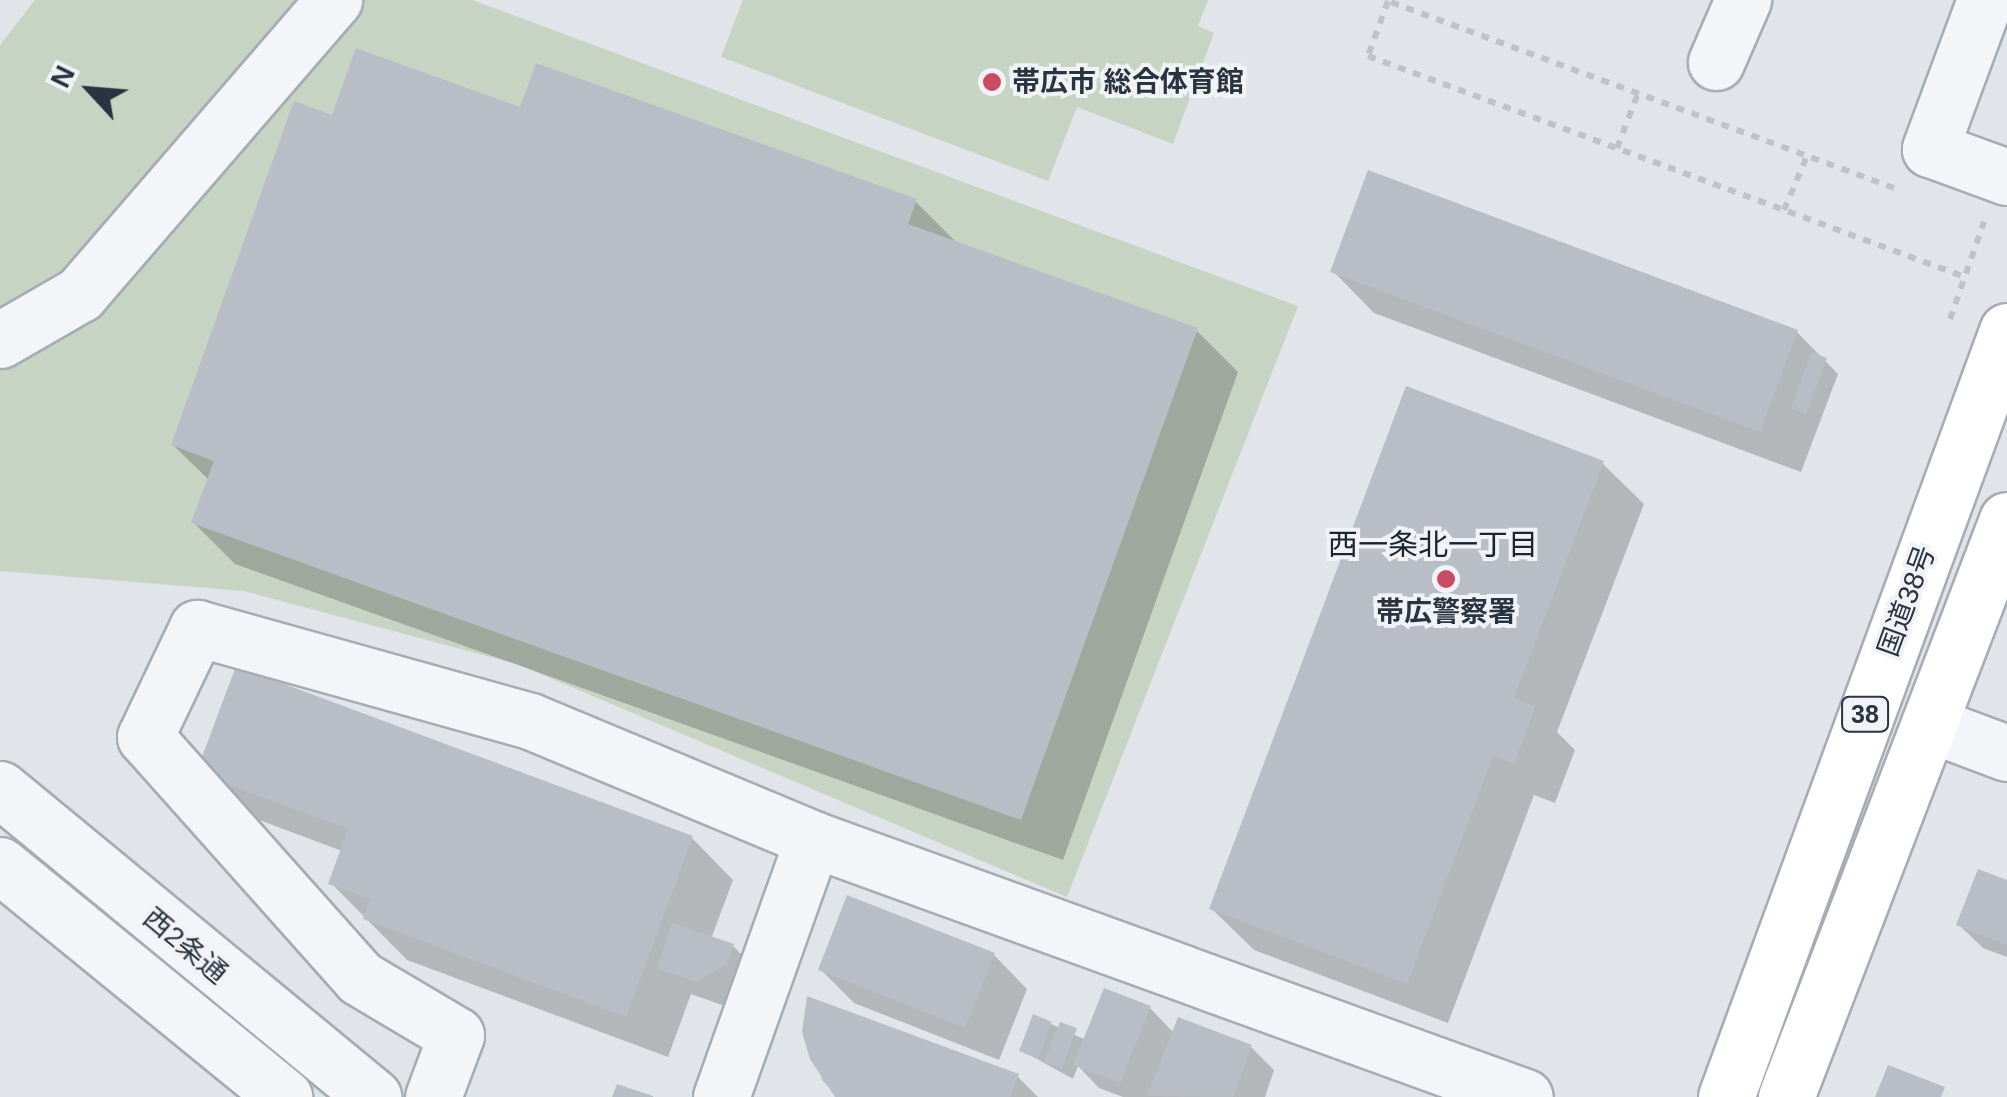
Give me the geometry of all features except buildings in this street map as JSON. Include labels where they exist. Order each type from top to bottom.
[{"type":"highway","name":"国道38号","points":[[1726,1097],[2007,331]]},
{"type":"highway","name":"38","points":[[1786,1097],[2007,520]]},
{"type":"street","points":[[0,340],[80,294],[334,0]]},
{"type":"street","points":[[1716,62],[1743,0]]},
{"type":"street","points":[[1985,0],[1930,149],[1996,199]]},
{"type":"street","points":[[433,1097],[456,1035],[360,978],[145,738],[197,628],[530,721],[813,838],[1525,1097]]},
{"type":"street","points":[[1928,724],[2007,753]]},
{"type":"street","name":"西2条通","points":[[0,789],[374,1097]]},
{"type":"street","points":[[722,1097],[813,838]]},
{"type":"street","name":"西2条通","points":[[0,865],[284,1097]]},
{"type":"path","points":[[1914,195],[1388,1],[1368,56],[1965,277]]},
{"type":"path","points":[[1618,148],[1638,93]]},
{"type":"path","points":[[1784,210],[1807,156]]},
{"type":"path","points":[[1967,215],[1996,199]]},
{"type":"green space","points":[[35,0],[472,0],[1298,306],[1067,897],[517,664],[244,591],[0,571],[0,45]]},
{"type":"green space","name":"帯広市 総合体育館","points":[[743,0],[1208,0],[1198,26],[1214,33],[1173,144],[1077,107],[1048,181],[721,57]]},
{"type":"place","name":"帯広市 総合体育館","points":[[992,82]]},
{"type":"place","name":"帯広警察署","points":[[1446,579]]},
{"type":"district","name":"西一条北一丁目","points":[[1433,545]]}]
